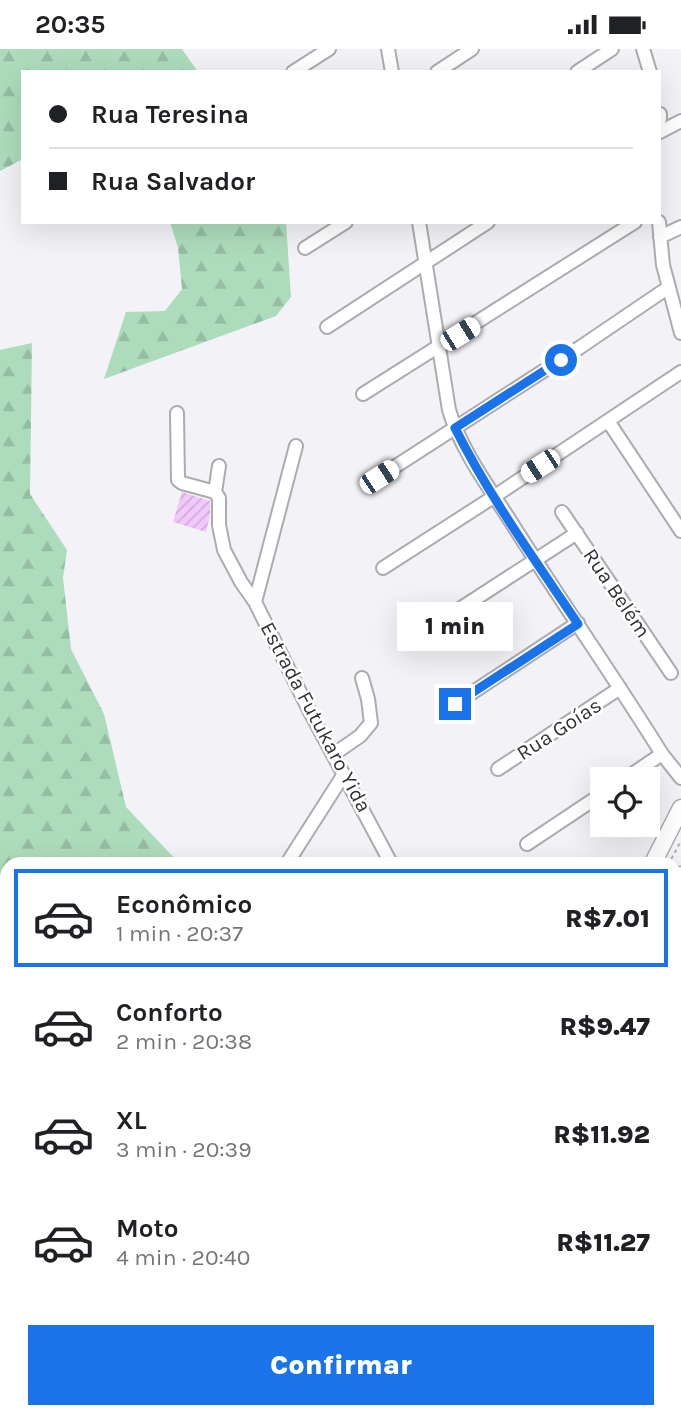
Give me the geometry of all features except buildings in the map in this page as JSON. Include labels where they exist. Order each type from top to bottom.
[{"type":"main road","points":[[656,857],[681,808]]},
{"type":"street","points":[[296,70],[329,49]]},
{"type":"street","points":[[388,49],[392,70]]},
{"type":"street","points":[[440,70],[472,49]]},
{"type":"street","points":[[581,70],[612,49]]},
{"type":"street","points":[[643,49],[649,70]]},
{"type":"street","points":[[661,131],[681,121]]},
{"type":"street","points":[[305,248],[343,224]]},
{"type":"street","points":[[419,224],[449,410],[455,428],[465,449],[536,560],[662,754],[681,778]]},
{"type":"street","points":[[327,327],[485,224]]},
{"type":"street","points":[[363,394],[632,224]]},
{"type":"street","points":[[659,224],[663,265],[681,331]]},
{"type":"street","points":[[660,237],[681,227]]},
{"type":"street","points":[[379,477],[669,287]]},
{"type":"street","points":[[383,568],[681,372]]},
{"type":"street","points":[[177,413],[178,479],[182,483],[215,492],[219,498],[219,525],[224,550],[255,602]]},
{"type":"street","points":[[608,421],[681,531]]},
{"type":"street","name":"Estrada Futukaro Yida","points":[[296,446],[255,602],[388,857]]},
{"type":"street","points":[[215,492],[219,466]]},
{"type":"street","name":"Rua Belém","points":[[562,512],[671,673]]},
{"type":"street","points":[[418,636],[577,533]]},
{"type":"street","points":[[455,704],[578,624]]},
{"type":"street","points":[[334,754],[360,736],[371,723],[362,678]]},
{"type":"street","name":"Rua Goías","points":[[498,769],[620,688]]},
{"type":"street","points":[[643,767],[662,754]]},
{"type":"street","points":[[291,857],[344,774]]},
{"type":"street","points":[[527,844],[590,802]]},
{"type":"path","points":[[672,857],[681,841]]},
{"type":"green space","points":[[0,49],[182,49],[197,70],[21,70],[21,160],[0,171]]},
{"type":"green space","points":[[171,224],[286,224],[291,297],[276,316],[104,379],[126,312],[165,311],[182,289],[178,248]]},
{"type":"green space","points":[[32,343],[30,494],[67,550],[63,578],[71,649],[104,714],[126,807],[173,857],[0,857],[0,350]]},
{"type":"route","points":[[455,704],[578,624],[465,449],[455,428],[561,360]]}]
